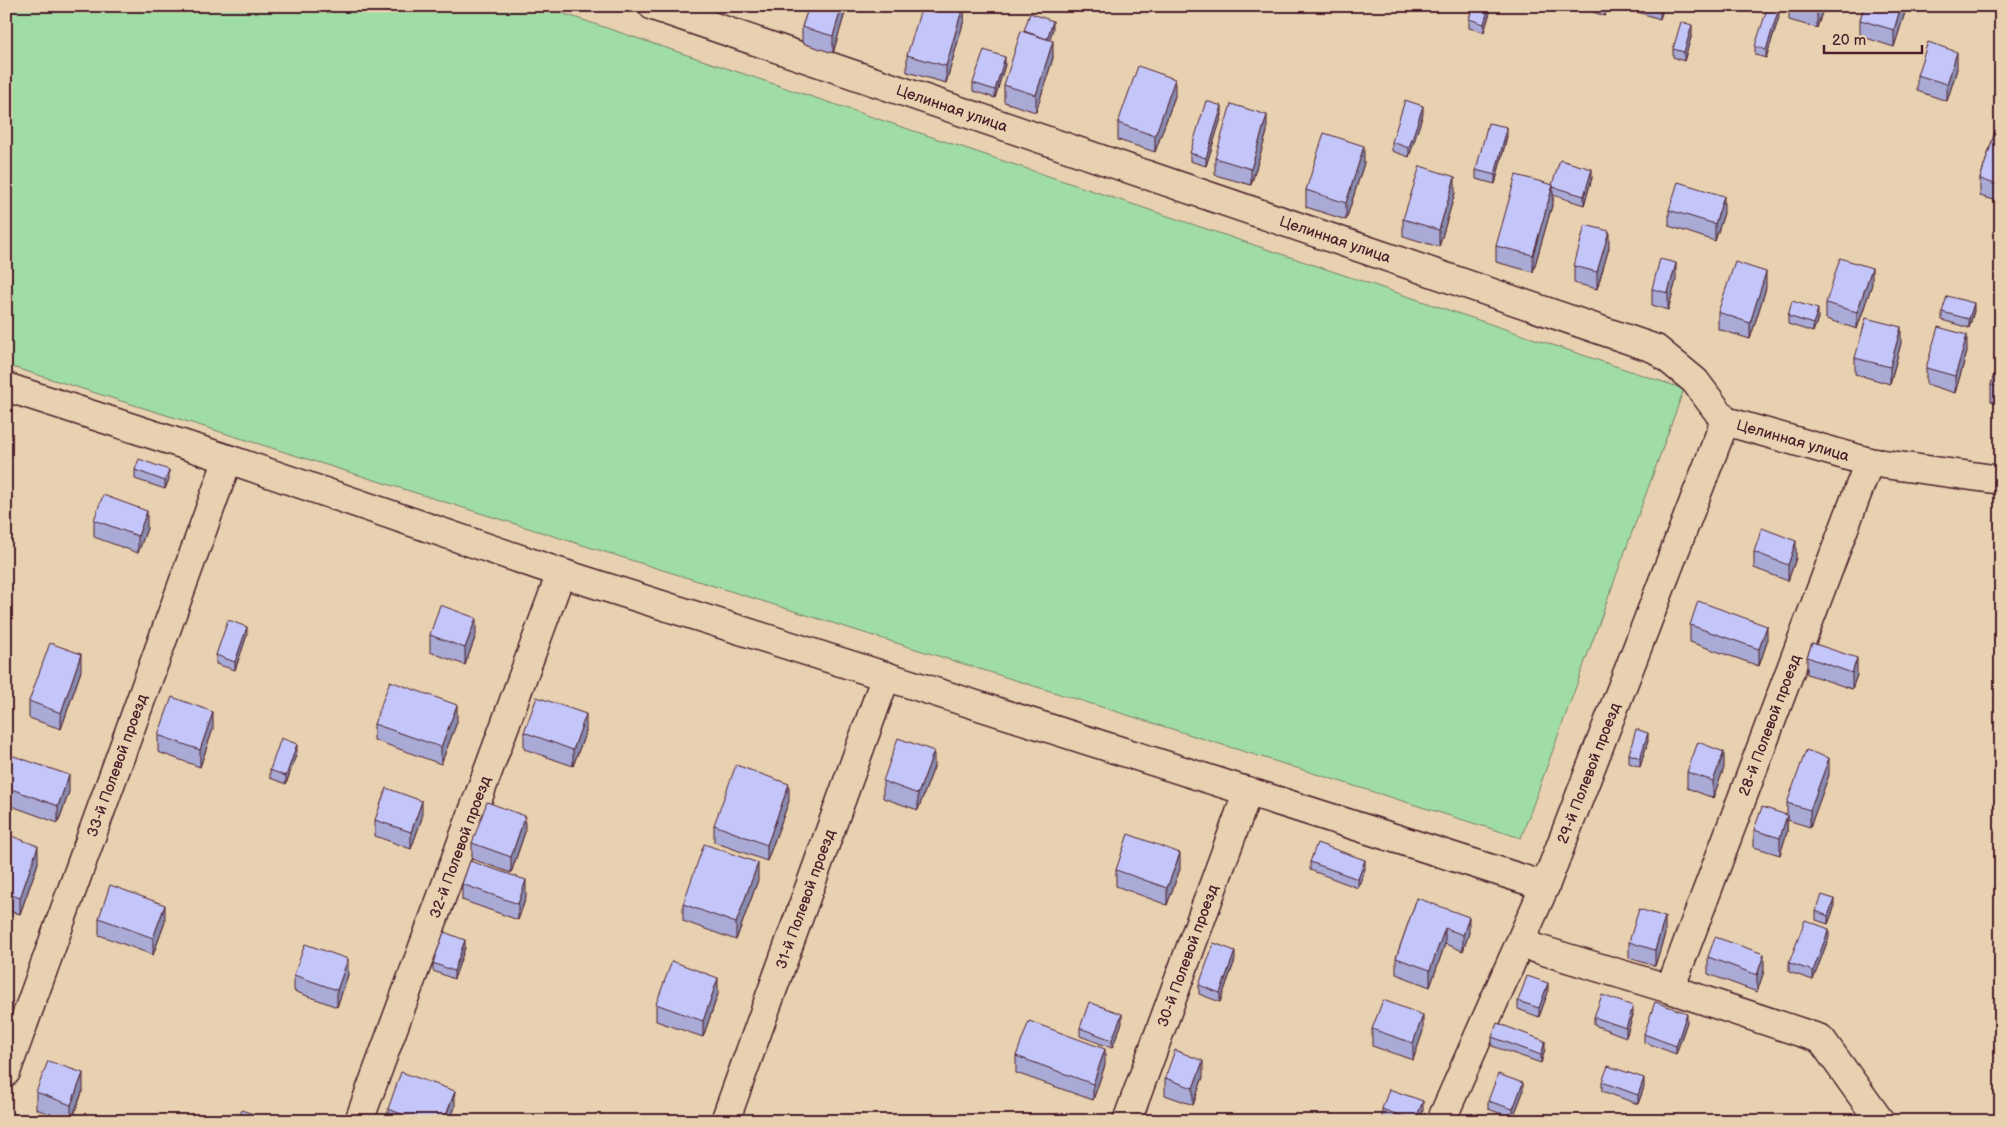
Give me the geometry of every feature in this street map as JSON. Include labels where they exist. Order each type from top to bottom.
[{"type":"street","name":"Целинная улица","points":[[652,6],[1656,349],[1695,381],[1725,422],[1869,462],[2001,480]]},
{"type":"street","points":[[6,387],[560,573],[1545,886]]},
{"type":"street","name":"29-й Полевой проезд","points":[[1441,1121],[1521,944],[1545,886],[1725,422]]},
{"type":"street","name":"33-й Полевой проезд","points":[[6,1072],[228,460]]},
{"type":"street","name":"28-й Полевой проезд","points":[[1670,988],[1869,462]]},
{"type":"street","name":"32-й Полевой проезд","points":[[359,1121],[560,573]]},
{"type":"street","name":"31-й Полевой проезд","points":[[725,1121],[886,676]]},
{"type":"street","name":"30-й Полевой проезд","points":[[1127,1121],[1248,791]]},
{"type":"street","points":[[1521,944],[1670,988],[1821,1039],[1880,1121]]},
{"type":"green space","points":[[6,6],[541,6],[1684,389],[1521,838],[6,365]]},
{"type":"building","points":[[809,6],[842,6],[833,36],[802,27]]},
{"type":"building","points":[[922,6],[963,6],[946,66],[907,55]]},
{"type":"building","points":[[1473,6],[1489,6],[1484,24],[1469,19]]},
{"type":"building","points":[[1645,6],[1662,6],[1660,11]]},
{"type":"building","points":[[1768,6],[1779,8],[1766,50],[1755,46]]},
{"type":"building","points":[[1799,6],[1819,6],[1817,12]]},
{"type":"building","points":[[1864,6],[1901,6],[1894,30],[1860,20]]},
{"type":"building","points":[[1030,13],[1053,21],[1047,39],[1024,31]]},
{"type":"building","points":[[1681,22],[1692,25],[1684,52],[1673,49]]},
{"type":"building","points":[[1021,31],[1053,41],[1036,95],[1004,85]]},
{"type":"building","points":[[1928,42],[1957,52],[1947,84],[1917,75]]},
{"type":"building","points":[[984,50],[1005,57],[995,90],[973,83]]},
{"type":"building","points":[[1138,66],[1175,79],[1155,136],[1118,123]]},
{"type":"building","points":[[1405,100],[1423,106],[1409,148],[1392,142]]},
{"type":"building","points":[[1206,101],[1222,106],[1206,158],[1190,153]]},
{"type":"building","points":[[1231,104],[1267,115],[1251,169],[1215,158]]},
{"type":"building","points":[[2001,113],[2001,186],[1980,179]]},
{"type":"building","points":[[1488,123],[1507,127],[1495,175],[1476,170]]},
{"type":"building","points":[[1324,133],[1364,146],[1346,203],[1306,190]]},
{"type":"building","points":[[1560,160],[1592,169],[1584,196],[1553,187]]},
{"type":"building","points":[[1420,166],[1455,177],[1439,230],[1403,219]]},
{"type":"building","points":[[1516,175],[1553,185],[1533,255],[1496,246]]},
{"type":"building","points":[[1678,182],[1724,196],[1715,224],[1669,210]]},
{"type":"building","points":[[1585,225],[1609,231],[1597,272],[1574,266]]},
{"type":"building","points":[[1840,258],[1872,268],[1857,312],[1826,303]]},
{"type":"building","points":[[1660,259],[1676,263],[1668,293],[1652,289]]},
{"type":"building","points":[[1735,262],[1766,272],[1750,323],[1718,312]]},
{"type":"building","points":[[1947,296],[1974,303],[1969,319],[1942,312]]},
{"type":"building","points":[[1792,301],[1818,309],[1813,324],[1788,316]]},
{"type":"building","points":[[1866,318],[1901,327],[1890,367],[1855,358]]},
{"type":"building","points":[[1938,327],[1967,335],[1955,376],[1926,368]]},
{"type":"building","points":[[2001,349],[2001,387],[1991,385]]},
{"type":"building","points":[[139,459],[169,470],[165,481],[135,470]]},
{"type":"building","points":[[103,495],[147,511],[138,536],[94,520]]},
{"type":"building","points":[[1762,528],[1796,541],[1788,565],[1754,552]]},
{"type":"building","points":[[1698,601],[1767,626],[1759,649],[1690,625]]},
{"type":"building","points":[[440,605],[476,618],[465,648],[430,635]]},
{"type":"building","points":[[228,620],[247,627],[235,662],[216,655]]},
{"type":"building","points":[[50,643],[81,654],[61,713],[29,701]]},
{"type":"building","points":[[1812,643],[1857,658],[1852,673],[1807,657]]},
{"type":"building","points":[[390,681],[457,705],[441,747],[374,724]]},
{"type":"building","points":[[172,697],[213,712],[200,750],[158,735]]},
{"type":"building","points":[[537,697],[586,714],[573,750],[524,732]]},
{"type":"building","points":[[1636,729],[1648,733],[1640,758],[1629,754]]},
{"type":"building","points":[[281,738],[297,744],[286,776],[270,770]]},
{"type":"building","points":[[898,738],[934,751],[918,794],[883,781]]},
{"type":"building","points":[[1698,742],[1724,752],[1713,781],[1687,772]]},
{"type":"building","points":[[1806,750],[1829,758],[1810,810],[1787,803]]},
{"type":"building","points":[[8,754],[69,775],[58,806],[6,787],[6,758]]},
{"type":"building","points":[[736,765],[789,784],[767,845],[714,825]]},
{"type":"building","points":[[386,788],[422,801],[411,832],[375,820]]},
{"type":"building","points":[[487,802],[525,816],[511,857],[472,843]]},
{"type":"building","points":[[1762,807],[1787,815],[1780,838],[1754,830]]},
{"type":"building","points":[[6,834],[38,846],[20,898],[6,893]]},
{"type":"building","points":[[1128,834],[1180,853],[1167,888],[1116,870]]},
{"type":"building","points":[[1317,843],[1365,860],[1358,879],[1310,862]]},
{"type":"building","points":[[704,844],[758,863],[736,923],[683,904]]},
{"type":"building","points":[[470,861],[526,880],[518,904],[462,884]]},
{"type":"building","points":[[110,885],[165,905],[153,938],[99,918]]},
{"type":"building","points":[[1822,895],[1834,899],[1828,916],[1816,911]]},
{"type":"building","points":[[1417,898],[1469,917],[1463,935],[1445,928],[1430,970],[1396,958]]},
{"type":"building","points":[[1639,909],[1665,917],[1655,950],[1629,942]]},
{"type":"building","points":[[1805,920],[1829,929],[1813,971],[1789,963]]},
{"type":"building","points":[[444,932],[465,940],[454,971],[433,963]]},
{"type":"building","points":[[1715,937],[1764,954],[1757,975],[1708,957]]},
{"type":"building","points":[[1214,943],[1235,951],[1220,993],[1199,985]]},
{"type":"building","points":[[305,944],[348,959],[337,990],[294,975]]},
{"type":"building","points":[[672,961],[718,978],[703,1021],[656,1004]]},
{"type":"building","points":[[1527,976],[1548,983],[1539,1008],[1518,1001]]},
{"type":"building","points":[[1602,995],[1633,1006],[1626,1028],[1594,1017]]},
{"type":"building","points":[[1383,1000],[1423,1015],[1413,1043],[1372,1029]]},
{"type":"building","points":[[1089,1002],[1122,1014],[1112,1040],[1080,1028]]},
{"type":"building","points":[[1655,1002],[1687,1013],[1676,1046],[1644,1034]]},
{"type":"building","points":[[1029,1021],[1105,1049],[1093,1084],[1016,1056]]},
{"type":"building","points":[[1497,1023],[1545,1041],[1541,1055],[1492,1037]]},
{"type":"building","points":[[1175,1050],[1203,1061],[1193,1088],[1165,1078]]},
{"type":"building","points":[[48,1061],[83,1073],[71,1105],[36,1092]]},
{"type":"building","points":[[1608,1066],[1644,1078],[1638,1095],[1602,1082]]},
{"type":"building","points":[[401,1072],[455,1091],[444,1121],[421,1121],[388,1109]]},
{"type":"building","points":[[1498,1074],[1523,1083],[1513,1109],[1488,1101]]},
{"type":"building","points":[[1389,1089],[1423,1101],[1415,1121],[1382,1109]]},
{"type":"building","points":[[242,1110],[272,1121],[238,1121]]},
{"type":"building","points":[[1464,1115],[1479,1121],[1462,1121]]}]
